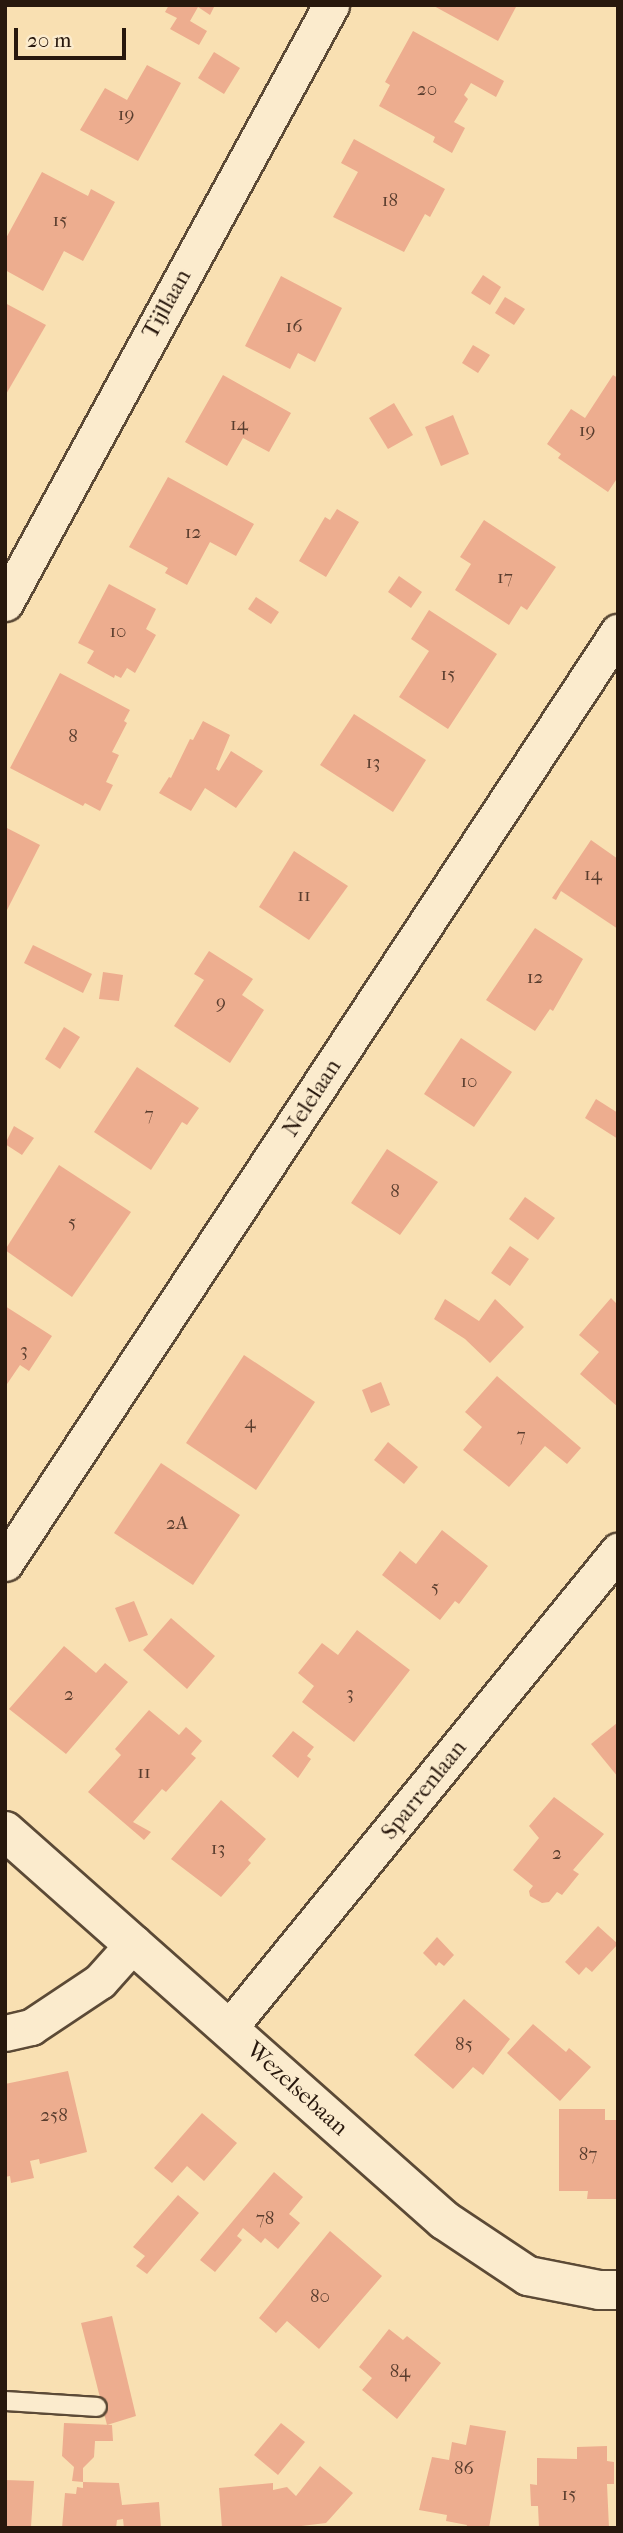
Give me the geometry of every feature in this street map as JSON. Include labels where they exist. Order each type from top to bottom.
[{"type":"street","name":"Tijllaan","points":[[5,603],[331,5]]},
{"type":"street","name":"Nelelaan","points":[[5,1563],[618,632]]},
{"type":"street","name":"Sparrenlaan","points":[[229,2028],[618,1551]]},
{"type":"street","name":"Wezelsebaan","points":[[5,1831],[443,2220],[528,2276],[599,2290],[618,2290]]},
{"type":"street","points":[[5,2033],[32,2027],[100,1981],[134,1943]]},
{"type":"lane","points":[[5,2401],[97,2407]]},
{"type":"building","points":[[169,5],[215,5],[210,15],[198,7],[190,21],[207,31],[199,45],[170,29],[177,18],[165,12]]},
{"type":"building","points":[[432,5],[517,5],[498,41]]},
{"type":"building","points":[[413,31],[504,81],[496,97],[471,83],[464,95],[468,99],[454,122],[465,128],[452,153],[433,142],[435,137],[379,106],[390,85],[385,82]]},
{"type":"building","points":[[214,52],[240,68],[224,94],[198,78]]},
{"type":"building","points":[[147,65],[181,83],[138,161],[80,130],[105,88],[127,100]]},
{"type":"building","points":[[354,139],[445,189],[430,217],[425,214],[404,252],[333,217],[358,172],[341,163]]},
{"type":"building","points":[[42,172],[88,196],[91,189],[115,202],[83,261],[64,251],[43,291],[5,270],[5,240]]},
{"type":"building","points":[[483,275],[501,287],[490,305],[471,293]]},
{"type":"building","points":[[281,276],[342,308],[315,362],[298,353],[290,369],[245,346]]},
{"type":"building","points":[[505,297],[525,309],[514,325],[495,313]]},
{"type":"building","points":[[5,303],[46,325],[5,396]]},
{"type":"building","points":[[473,345],[490,355],[478,373],[462,363]]},
{"type":"building","points":[[223,375],[291,413],[269,452],[243,438],[227,466],[185,442]]},
{"type":"building","points":[[613,375],[618,378],[618,477],[608,492],[558,458],[561,454],[547,444],[571,409],[585,418]]},
{"type":"building","points":[[394,403],[413,435],[388,449],[369,418]]},
{"type":"building","points":[[453,415],[469,454],[441,466],[425,427]]},
{"type":"building","points":[[168,477],[254,524],[236,556],[210,542],[187,585],[165,573],[168,568],[129,547]]},
{"type":"building","points":[[337,509],[359,522],[326,577],[299,561],[325,517],[330,520]]},
{"type":"building","points":[[484,520],[556,567],[527,610],[521,606],[509,625],[455,590],[471,564],[460,557]]},
{"type":"building","points":[[399,576],[422,592],[411,608],[388,592]]},
{"type":"building","points":[[109,584],[156,609],[146,629],[156,635],[135,673],[127,668],[121,678],[115,675],[114,678],[87,663],[94,651],[78,643]]},
{"type":"building","points":[[256,597],[279,612],[271,624],[248,609]]},
{"type":"building","points":[[429,610],[497,654],[448,729],[399,697],[429,651],[411,639]]},
{"type":"building","points":[[60,673],[130,710],[124,721],[127,723],[112,752],[119,755],[106,782],[113,785],[100,811],[85,803],[83,806],[10,768]]},
{"type":"building","points":[[354,714],[426,760],[393,812],[320,765]]},
{"type":"building","points":[[203,721],[230,735],[216,769],[219,771],[231,751],[263,771],[236,808],[205,788],[191,811],[159,793],[169,777],[171,778],[190,739],[193,740]]},
{"type":"building","points":[[5,827],[40,845],[5,914]]},
{"type":"building","points":[[591,840],[618,859],[618,929],[561,891],[556,900],[552,898]]},
{"type":"building","points":[[294,851],[348,886],[309,940],[259,907]]},
{"type":"building","points":[[535,928],[583,959],[553,1011],[550,1009],[535,1031],[486,1000]]},
{"type":"building","points":[[33,945],[92,974],[83,993],[24,963]]},
{"type":"building","points":[[209,951],[253,979],[242,995],[264,1010],[230,1063],[174,1026],[204,980],[194,974]]},
{"type":"building","points":[[103,972],[123,975],[119,1001],[99,999]]},
{"type":"building","points":[[64,1027],[80,1037],[60,1069],[45,1059]]},
{"type":"building","points":[[461,1038],[512,1072],[474,1127],[424,1094]]},
{"type":"building","points":[[137,1067],[199,1108],[187,1125],[182,1122],[151,1170],[94,1132]]},
{"type":"building","points":[[596,1099],[618,1113],[618,1139],[585,1118]]},
{"type":"building","points":[[14,1126],[34,1138],[22,1155],[5,1144]]},
{"type":"building","points":[[387,1149],[438,1182],[400,1235],[351,1203]]},
{"type":"building","points":[[59,1165],[131,1212],[72,1297],[5,1250]]},
{"type":"building","points":[[525,1197],[555,1218],[538,1240],[509,1219]]},
{"type":"building","points":[[510,1246],[529,1259],[510,1286],[491,1273]]},
{"type":"building","points":[[611,1298],[618,1305],[618,1407],[580,1374],[599,1352],[579,1335]]},
{"type":"building","points":[[445,1299],[479,1321],[495,1299],[524,1327],[490,1363],[465,1339],[434,1319]]},
{"type":"building","points":[[5,1306],[52,1336],[29,1371],[20,1365],[5,1387]]},
{"type":"building","points":[[244,1355],[315,1402],[256,1490],[186,1443]]},
{"type":"building","points":[[497,1376],[581,1448],[567,1464],[545,1446],[509,1487],[463,1450],[482,1427],[465,1412]]},
{"type":"building","points":[[381,1382],[390,1405],[371,1413],[362,1390]]},
{"type":"building","points":[[388,1442],[418,1467],[404,1484],[374,1460]]},
{"type":"building","points":[[161,1463],[240,1515],[193,1585],[114,1533]]},
{"type":"building","points":[[442,1530],[488,1566],[459,1604],[455,1601],[440,1620],[382,1575],[400,1551],[416,1564]]},
{"type":"building","points":[[134,1601],[148,1635],[129,1642],[115,1608]]},
{"type":"building","points":[[171,1618],[215,1656],[187,1689],[143,1650]]},
{"type":"building","points":[[357,1630],[410,1670],[354,1742],[302,1702],[314,1686],[298,1673],[322,1643],[338,1655]]},
{"type":"building","points":[[64,1646],[96,1673],[105,1663],[128,1682],[66,1754],[9,1709]]},
{"type":"building","points":[[149,1710],[179,1735],[186,1727],[202,1741],[191,1754],[196,1758],[166,1792],[162,1789],[133,1822],[151,1832],[144,1840],[88,1792],[121,1755],[115,1749]]},
{"type":"building","points":[[617,1723],[618,1725],[618,1777],[591,1744]]},
{"type":"building","points":[[293,1731],[314,1747],[307,1756],[311,1759],[298,1778],[272,1756]]},
{"type":"building","points":[[554,1797],[604,1834],[573,1870],[579,1874],[562,1895],[557,1892],[549,1902],[542,1903],[530,1896],[529,1891],[533,1886],[513,1870],[539,1838],[529,1826]]},
{"type":"building","points":[[221,1800],[266,1839],[248,1860],[251,1863],[221,1897],[171,1859]]},
{"type":"building","points":[[598,1926],[618,1944],[592,1972],[586,1967],[579,1975],[565,1962]]},
{"type":"building","points":[[437,1937],[454,1955],[444,1966],[439,1962],[436,1966],[423,1953]]},
{"type":"building","points":[[464,1999],[510,2039],[483,2075],[473,2067],[453,2089],[414,2055]]},
{"type":"building","points":[[533,2024],[566,2052],[569,2048],[591,2067],[560,2101],[507,2053]]},
{"type":"building","points":[[68,2071],[87,2152],[40,2164],[39,2159],[30,2161],[34,2178],[11,2183],[10,2176],[5,2177],[5,2084]]},
{"type":"building","points":[[559,2109],[605,2109],[605,2120],[618,2120],[618,2199],[587,2199],[588,2191],[559,2191]]},
{"type":"building","points":[[202,2113],[237,2143],[204,2181],[187,2166],[172,2183],[154,2168]]},
{"type":"building","points":[[274,2172],[303,2197],[289,2214],[300,2223],[278,2249],[265,2238],[261,2243],[243,2228],[237,2236],[242,2240],[215,2272],[200,2260]]},
{"type":"building","points":[[178,2195],[199,2213],[147,2274],[136,2266],[145,2256],[133,2247]]},
{"type":"building","points":[[330,2231],[382,2276],[319,2349],[287,2321],[276,2333],[259,2318]]},
{"type":"building","points":[[112,2316],[136,2416],[107,2425],[81,2323]]},
{"type":"building","points":[[389,2329],[403,2340],[407,2336],[441,2363],[397,2419],[362,2390],[372,2378],[359,2367]]},
{"type":"building","points":[[64,2423],[112,2425],[113,2441],[95,2441],[94,2457],[83,2468],[83,2482],[72,2481],[74,2467],[62,2456]]},
{"type":"building","points":[[281,2423],[305,2442],[278,2475],[254,2455]]},
{"type":"building","points":[[470,2425],[506,2431],[489,2528],[466,2528],[467,2525],[446,2521],[447,2515],[419,2510],[432,2457],[449,2460],[452,2442],[466,2445]]},
{"type":"building","points":[[607,2446],[607,2461],[614,2462],[614,2484],[607,2484],[609,2528],[539,2528],[538,2506],[531,2506],[530,2484],[537,2485],[537,2458],[577,2459],[577,2447]]},
{"type":"building","points":[[320,2466],[353,2493],[326,2523],[285,2528],[222,2528],[219,2488],[273,2483],[273,2490],[287,2487],[296,2496]]},
{"type":"building","points":[[5,2480],[34,2481],[31,2527],[5,2526]]},
{"type":"building","points":[[83,2482],[119,2483],[122,2505],[159,2502],[161,2528],[124,2528],[123,2519],[117,2520],[116,2528],[62,2528],[65,2493],[76,2494],[77,2487],[83,2488]]}]
